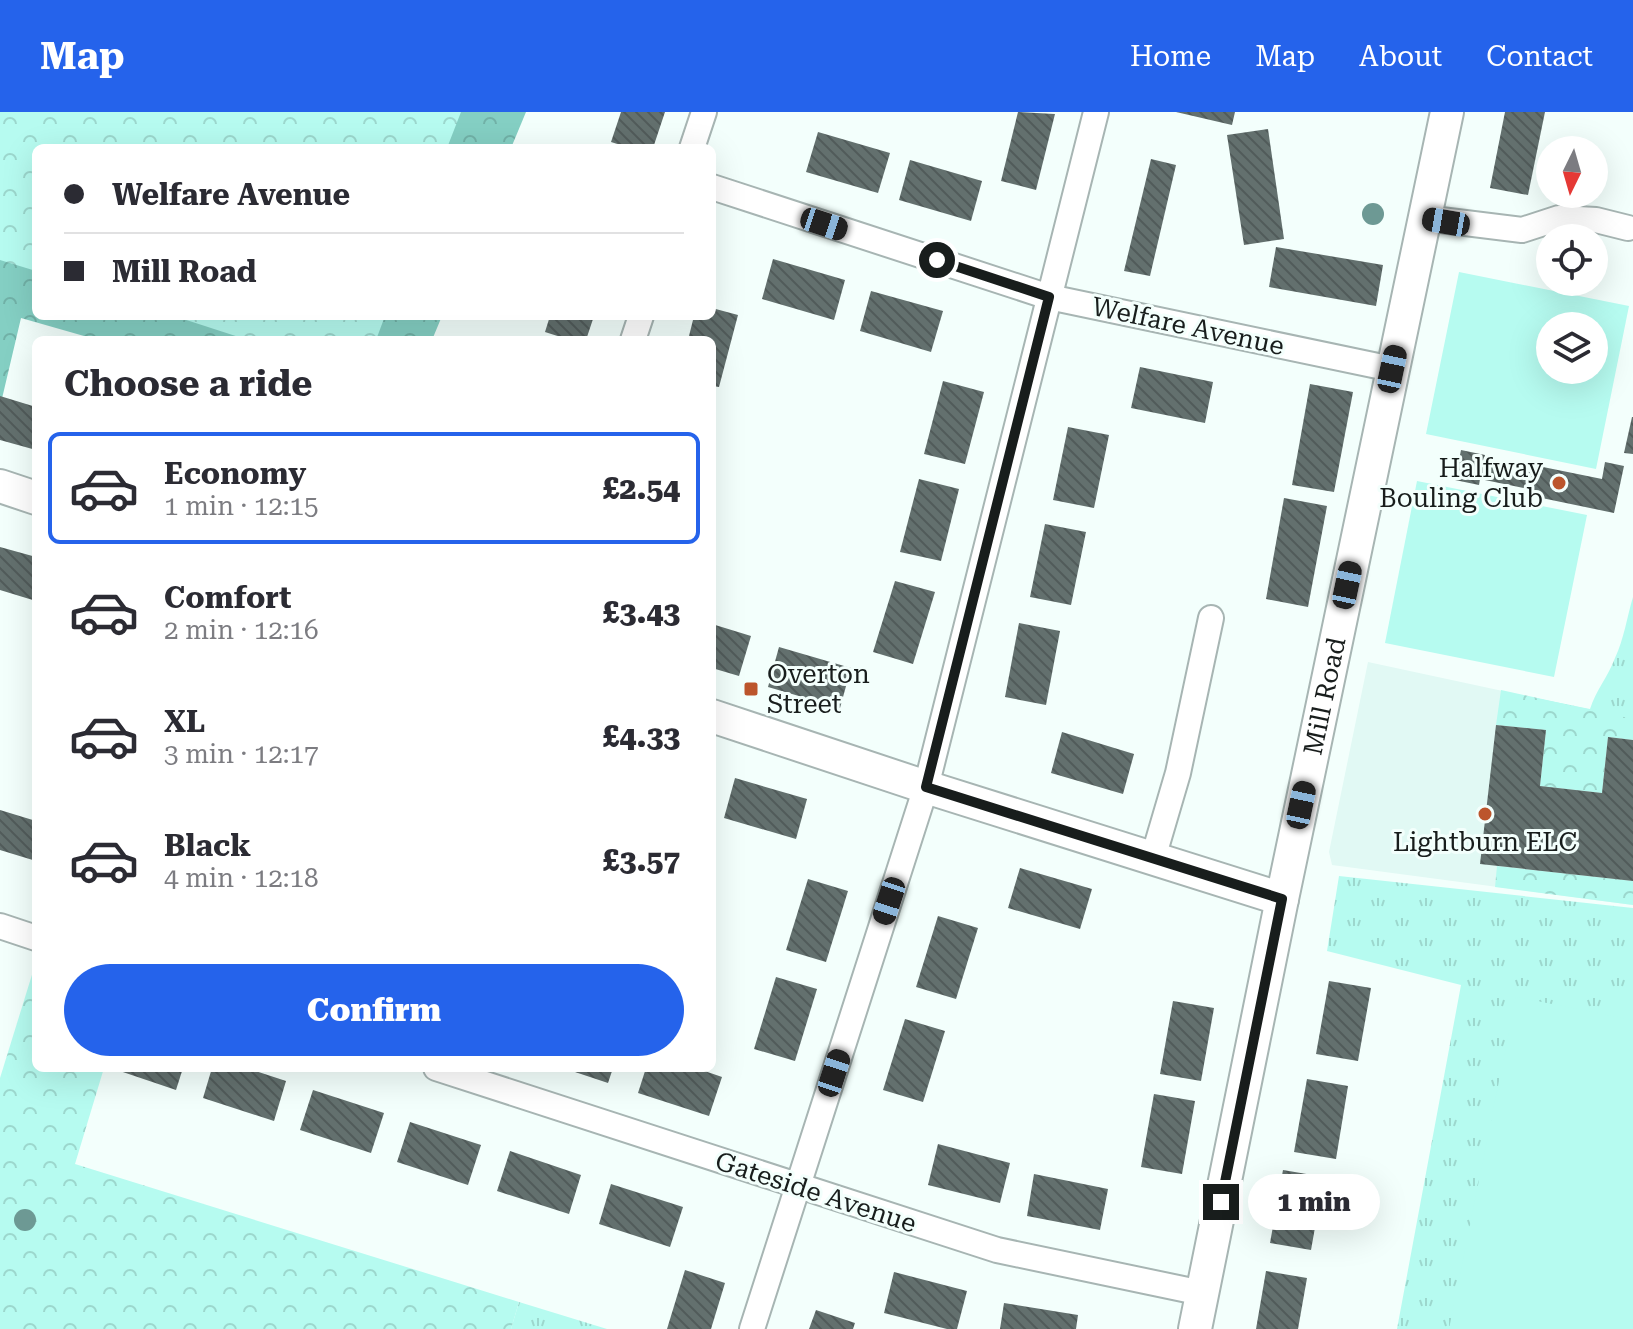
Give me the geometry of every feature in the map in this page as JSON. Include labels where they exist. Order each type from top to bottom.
[{"type":"street","points":[[693,144],[704,112]]},
{"type":"street","points":[[752,1329],[926,787],[1096,112]]},
{"type":"street","name":"Mill Road","points":[[1195,1329],[1447,112]]},
{"type":"street","name":"Welfare Avenue","points":[[716,188],[1049,297],[1392,369]]},
{"type":"street","points":[[1425,218],[1522,230],[1559,218],[1596,220],[1628,228]]},
{"type":"street","points":[[0,486],[32,497]]},
{"type":"street","points":[[1153,858],[1178,773],[1211,618]]},
{"type":"street","points":[[716,717],[1282,899]]},
{"type":"street","points":[[0,926],[32,937]]},
{"type":"street","name":"Gateside Avenue","points":[[448,1072],[997,1250],[1202,1293]]},
{"type":"shaded area","name":"Lightburn ELC","points":[[1368,662],[1633,719],[1633,905],[1332,865],[1329,852]]},
{"type":"green space","points":[[0,112],[461,112],[449,144],[32,144],[32,270],[0,260]]},
{"type":"green space","points":[[432,112],[526,112],[513,144],[420,144]]},
{"type":"green space","points":[[0,241],[32,251],[32,320],[440,320],[434,336],[84,336],[21,318],[0,407]]},
{"type":"green space","points":[[1459,272],[1536,287],[1536,296],[1579,296],[1629,306],[1596,469],[1426,434]]},
{"type":"green space","points":[[186,320],[384,320],[378,336],[236,336]]},
{"type":"green space","points":[[1417,481],[1587,515],[1554,677],[1385,643]]},
{"type":"green space","points":[[1633,597],[1633,731],[1530,697],[1590,709],[1618,651]]},
{"type":"green space","points":[[1501,690],[1633,719],[1633,740],[1608,737],[1602,793],[1540,786],[1546,730],[1496,725]]},
{"type":"green space","points":[[1497,866],[1633,881],[1633,905],[1495,887]]},
{"type":"green space","points":[[1339,876],[1633,908],[1633,1329],[1397,1329],[1461,985],[1327,951]]},
{"type":"green space","points":[[32,975],[32,1072],[103,1072],[75,1164],[519,1302],[511,1329],[0,1329],[0,1078]]},
{"type":"green space","points":[[1516,997],[1633,1020],[1633,1329],[1449,1329]]},
{"type":"green space","points":[[519,1302],[607,1329],[511,1329]]},
{"type":"building","points":[[621,112],[665,112],[654,144],[611,142]]},
{"type":"building","points":[[1018,112],[1055,114],[1036,190],[1001,181]]},
{"type":"building","points":[[1176,112],[1235,112],[1232,125]]},
{"type":"building","points":[[1505,112],[1545,112],[1540,136],[1536,136],[1536,156],[1528,195],[1490,188]]},
{"type":"building","points":[[1268,129],[1284,239],[1244,245],[1227,135]]},
{"type":"building","points":[[818,132],[890,153],[878,193],[806,172]]},
{"type":"building","points":[[1151,159],[1176,165],[1150,276],[1124,271]]},
{"type":"building","points":[[910,160],[982,181],[971,221],[899,200]]},
{"type":"building","points":[[1276,247],[1383,265],[1376,306],[1269,287]]},
{"type":"building","points":[[773,259],[845,280],[834,320],[762,299]]},
{"type":"building","points":[[871,291],[943,311],[931,352],[860,331]]},
{"type":"building","points":[[716,309],[738,315],[719,387],[716,387],[716,336],[689,336],[693,320],[716,320]]},
{"type":"building","points":[[549,320],[593,320],[587,336],[558,336],[545,332]]},
{"type":"building","points":[[1140,367],[1213,382],[1205,423],[1131,408]]},
{"type":"building","points":[[943,381],[984,392],[965,464],[924,454]]},
{"type":"building","points":[[1310,384],[1353,392],[1334,492],[1292,485]]},
{"type":"building","points":[[0,396],[32,406],[32,449],[0,440]]},
{"type":"building","points":[[1633,417],[1633,454],[1624,453]]},
{"type":"building","points":[[1068,427],[1109,435],[1094,508],[1053,500]]},
{"type":"building","name":"Halfway Bouling Club","points":[[1461,450],[1485,455],[1483,463],[1541,474],[1543,467],[1602,479],[1605,462],[1624,466],[1614,513],[1537,497],[1538,491],[1480,479],[1479,485],[1455,480]]},
{"type":"building","points":[[919,479],[959,489],[941,561],[900,552]]},
{"type":"building","points":[[1284,498],[1327,506],[1308,607],[1266,599]]},
{"type":"building","points":[[1045,524],[1086,532],[1071,605],[1030,597]]},
{"type":"building","points":[[0,547],[32,556],[32,600],[0,590]]},
{"type":"building","points":[[895,581],[935,592],[913,664],[873,652]]},
{"type":"building","points":[[1019,623],[1060,631],[1046,705],[1005,697]]},
{"type":"building","points":[[716,625],[751,636],[739,676],[716,669]]},
{"type":"building","points":[[779,647],[851,668],[840,708],[768,687]]},
{"type":"building","points":[[1496,725],[1546,730],[1540,786],[1602,793],[1608,737],[1633,740],[1633,881],[1480,864]]},
{"type":"building","points":[[1062,732],[1134,754],[1123,794],[1051,773]]},
{"type":"building","points":[[735,778],[807,799],[796,839],[724,818]]},
{"type":"building","points":[[0,810],[32,820],[32,860],[0,850]]},
{"type":"building","points":[[1020,868],[1092,889],[1080,929],[1008,908]]},
{"type":"building","points":[[808,879],[848,891],[826,962],[786,950]]},
{"type":"building","points":[[938,916],[978,928],[956,999],[916,987]]},
{"type":"building","points":[[776,977],[817,989],[795,1061],[754,1049]]},
{"type":"building","points":[[1329,981],[1371,988],[1358,1061],[1316,1054]]},
{"type":"building","points":[[1173,1001],[1214,1008],[1201,1081],[1160,1074]]},
{"type":"building","points":[[905,1019],[945,1031],[923,1102],[883,1090]]},
{"type":"building","points":[[123,1072],[182,1072],[176,1090]]},
{"type":"building","points":[[211,1072],[258,1072],[286,1081],[274,1121],[203,1098]]},
{"type":"building","points":[[575,1072],[612,1072],[608,1083]]},
{"type":"building","points":[[645,1072],[708,1072],[722,1077],[709,1116],[638,1093]]},
{"type":"building","points":[[1307,1079],[1348,1086],[1336,1159],[1294,1152]]},
{"type":"building","points":[[313,1090],[384,1113],[371,1153],[300,1130]]},
{"type":"building","points":[[1154,1094],[1195,1101],[1182,1174],[1141,1167]]},
{"type":"building","points":[[410,1122],[481,1145],[468,1185],[397,1162]]},
{"type":"building","points":[[938,1144],[1010,1163],[1000,1203],[928,1185]]},
{"type":"building","points":[[510,1151],[581,1175],[569,1214],[497,1191]]},
{"type":"building","points":[[1283,1170],[1324,1177],[1311,1250],[1270,1243]]},
{"type":"building","points":[[1034,1174],[1108,1189],[1100,1230],[1027,1216]]},
{"type":"building","points":[[611,1184],[683,1207],[670,1247],[599,1224]]},
{"type":"building","points":[[685,1270],[725,1283],[711,1329],[667,1329]]},
{"type":"building","points":[[1266,1271],[1307,1278],[1298,1329],[1256,1329]]},
{"type":"building","points":[[894,1272],[967,1291],[957,1329],[884,1313]]},
{"type":"building","points":[[1004,1303],[1078,1315],[1076,1329],[1000,1329]]},
{"type":"building","points":[[816,1310],[855,1323],[853,1329],[809,1329]]},
{"type":"place","name":"Halfway Bouling Club","points":[[1559,483]]},
{"type":"place","name":"Overton Street","points":[[751,689]]},
{"type":"place","name":"Lightburn ELC","points":[[1485,814]]},
{"type":"route","points":[[937,260],[1049,297],[926,787],[1282,899],[1221,1202]]}]
